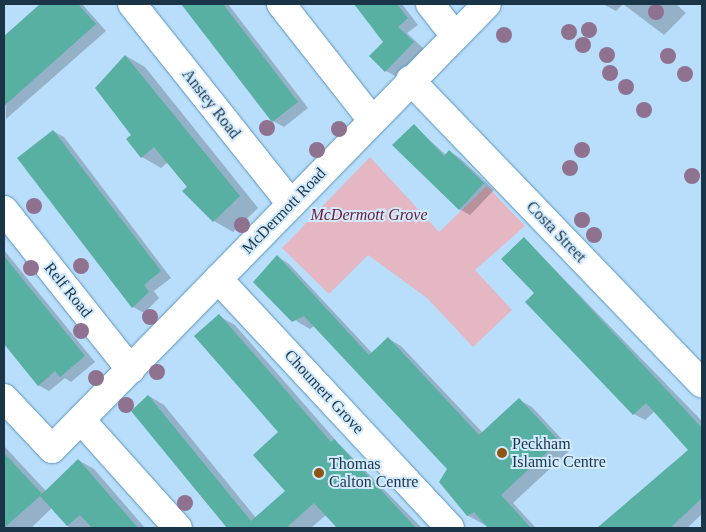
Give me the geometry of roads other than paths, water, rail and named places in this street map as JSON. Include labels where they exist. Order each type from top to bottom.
[{"type":"street","name":"Anstey Road","points":[[132,4],[291,204]]},
{"type":"street","points":[[281,4],[372,120]]},
{"type":"street","points":[[430,4],[455,36]]},
{"type":"street","name":"McDermott Road","points":[[4,398],[52,449],[132,370],[410,80],[487,4]]},
{"type":"street","name":"Costa Street","points":[[410,80],[702,382]]},
{"type":"street","name":"Relf Road","points":[[4,210],[132,370]]},
{"type":"street","name":"Choumert Grove","points":[[218,279],[450,528]]},
{"type":"street","points":[[81,420],[178,528]]},
{"type":"place","name":"Peckham Islamic Centre","points":[[502,453]]},
{"type":"place","name":"Thomas Calton Centre","points":[[319,473]]},
{"type":"park label","name":"McDermott Grove","points":[[369,215]]}]
